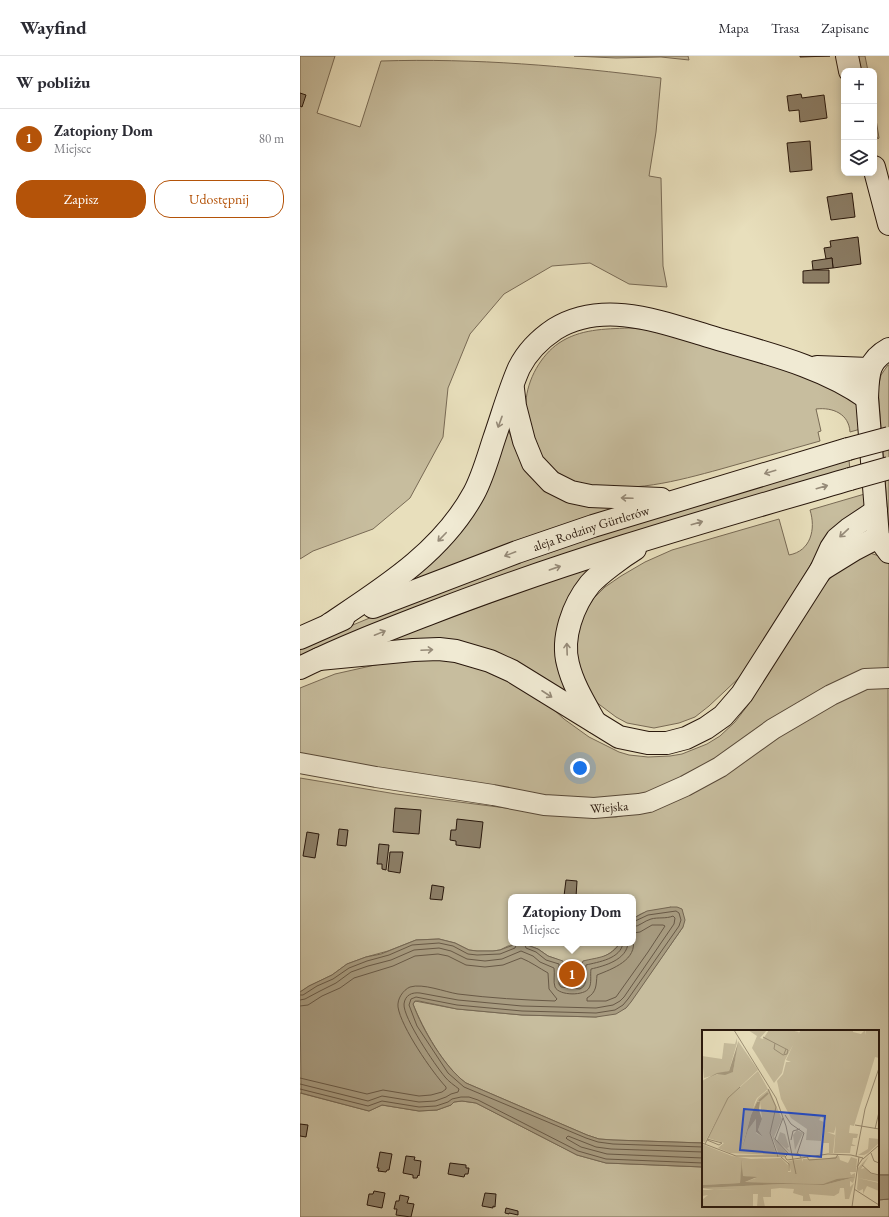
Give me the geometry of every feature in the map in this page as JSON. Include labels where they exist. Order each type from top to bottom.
[{"type":"main road","points":[[847,56],[849,68]]},
{"type":"main road","points":[[876,176],[889,224]]},
{"type":"main road","points":[[330,624],[386,587],[423,557],[452,527],[474,493],[486,466],[520,367],[531,350],[544,336],[567,322],[590,316],[613,314],[656,321],[808,366],[848,386],[867,398]]},
{"type":"main road","points":[[821,570],[855,549],[884,545],[876,511],[867,398],[869,369],[873,362],[889,349]]},
{"type":"main road","points":[[808,366],[858,370],[869,369]]},
{"type":"main road","points":[[513,386],[514,406],[524,441],[533,463],[551,482],[571,492],[590,496],[680,499]]},
{"type":"main road","name":"aleja Rodziny Gürtlerów","points":[[300,638],[330,624],[412,591],[516,552],[680,499],[889,438]]},
{"type":"main road","points":[[309,663],[408,622],[484,593],[568,564],[660,534],[889,468]]},
{"type":"main road","points":[[309,663],[413,650],[438,649],[456,651],[490,661],[512,671],[619,737],[648,743],[667,743],[686,738],[706,728],[723,716],[742,694],[821,570],[831,548],[837,539],[876,511]]},
{"type":"main road","points":[[596,724],[580,695],[568,664],[567,637],[574,613],[582,595],[591,583],[632,551],[660,534]]},
{"type":"street","name":"Wiejska","points":[[300,763],[376,777],[493,794],[544,805],[594,808],[639,804],[649,802],[685,786],[720,767],[773,729],[830,695],[865,679],[889,678]]},
{"type":"shaded area","points":[[300,56],[335,56],[317,113],[360,127],[381,61],[416,60],[521,64],[661,78],[656,132],[649,176],[661,178],[663,266],[667,287],[629,284],[590,263],[552,266],[504,294],[470,334],[448,388],[443,437],[410,498],[373,529],[313,551],[300,559]]},
{"type":"shaded area","points":[[574,56],[688,56],[689,60],[661,57],[616,58]]},
{"type":"shaded area","points":[[857,56],[865,56],[867,68],[859,68]]},
{"type":"shaded area","points":[[877,126],[879,138],[878,139],[877,137]]},
{"type":"shaded area","points":[[629,328],[652,330],[794,372],[854,397],[864,428],[850,432],[847,421],[839,413],[828,409],[816,409],[821,431],[818,432],[820,441],[704,474],[653,485],[619,488],[584,484],[569,479],[555,471],[543,459],[534,444],[526,405],[527,394],[532,377],[546,354],[567,338],[584,332]]},
{"type":"shaded area","points":[[888,365],[889,531],[878,388],[881,375]]},
{"type":"shaded area","points":[[507,426],[517,453],[614,509],[413,580],[412,578]]},
{"type":"shaded area","points":[[849,460],[850,471],[300,658],[300,647],[444,587],[676,510]]},
{"type":"shaded area","points":[[868,493],[865,505],[861,510],[820,549],[741,676],[695,717],[679,723],[654,728],[627,723],[616,717],[596,702],[581,679],[575,647],[580,619],[594,598],[605,587],[645,562],[672,550],[779,519],[789,555],[796,553],[807,544],[812,532],[812,517],[810,510]]},
{"type":"shaded area","points":[[870,553],[889,562],[888,672],[709,766],[654,793],[587,803],[300,757],[300,688],[335,674],[407,659],[455,661],[500,675],[551,707],[564,719],[589,737],[619,752],[629,755],[648,757],[682,754],[707,744],[720,736],[735,722],[748,705],[809,607],[826,583],[842,565]]},
{"type":"shaded area","points":[[598,563],[560,674],[568,695],[387,641]]},
{"type":"shaded area","points":[[888,684],[889,1175],[879,1175],[879,1030],[702,1030],[702,1143],[599,1139],[466,1083],[458,1076],[442,1058],[422,1025],[413,1004],[415,1001],[457,1009],[522,1015],[596,1017],[626,1008],[683,927],[671,907],[646,912],[636,917],[636,894],[508,894],[508,946],[500,950],[469,950],[455,943],[439,939],[416,940],[347,964],[332,975],[300,992],[300,778],[396,794],[577,817],[616,817],[641,812],[852,689]]},
{"type":"shaded area","points":[[530,946],[617,946],[606,955],[582,964],[582,985],[563,984],[559,960],[548,956],[538,949]]},
{"type":"shaded area","points":[[300,1093],[369,1111],[382,1105],[419,1111],[437,1110],[451,1105],[454,1102],[462,1101],[476,1103],[577,1155],[606,1163],[702,1167],[702,1207],[879,1207],[879,1200],[889,1199],[889,1217],[300,1217]]},
{"type":"water","points":[[671,907],[682,909],[685,920],[683,927],[631,1002],[626,1008],[616,1014],[596,1017],[522,1015],[457,1009],[419,1001],[415,1001],[413,1004],[422,1025],[442,1058],[466,1083],[599,1139],[702,1143],[702,1167],[606,1163],[577,1155],[476,1103],[462,1101],[454,1102],[451,1105],[437,1110],[419,1111],[382,1105],[369,1111],[301,1093],[300,992],[332,975],[347,964],[366,957],[381,954],[416,940],[439,939],[455,943],[469,950],[477,951],[500,950],[511,946],[530,946],[538,949],[548,956],[563,961],[563,984],[581,985],[583,961],[599,958],[612,952],[618,946],[636,946],[636,917],[647,911]]},
{"type":"water","points":[[879,1175],[889,1175],[889,1199],[879,1200]]},
{"type":"building","points":[[800,56],[830,56],[800,57]]},
{"type":"building","points":[[300,93],[306,95],[302,107],[300,106]]},
{"type":"building","points":[[801,94],[802,98],[824,95],[827,118],[800,122],[799,110],[789,111],[787,96]]},
{"type":"building","points":[[810,141],[812,170],[790,172],[787,143]]},
{"type":"building","points":[[852,193],[855,217],[831,220],[827,197]]},
{"type":"building","points":[[858,237],[861,264],[833,268],[832,258],[826,259],[824,248],[831,247],[830,241]]},
{"type":"building","points":[[832,258],[833,268],[813,270],[812,261]]},
{"type":"building","points":[[829,270],[829,283],[803,283],[803,271]]},
{"type":"building","points":[[395,808],[421,810],[419,834],[393,832]]},
{"type":"building","points":[[457,819],[483,822],[480,848],[456,845],[456,841],[450,840],[451,830],[456,830]]},
{"type":"building","points":[[339,829],[348,830],[346,846],[337,845]]},
{"type":"building","points":[[307,832],[319,834],[315,858],[303,856]]},
{"type":"building","points":[[379,844],[389,845],[386,870],[382,869],[382,864],[377,864]]},
{"type":"building","points":[[390,852],[403,852],[400,873],[388,871]]},
{"type":"building","points":[[566,880],[577,881],[576,894],[564,894]]},
{"type":"building","points":[[432,885],[444,887],[442,900],[430,899]]},
{"type":"building","points":[[565,965],[579,965],[579,983],[565,983]]},
{"type":"building","points":[[300,1124],[308,1125],[306,1137],[300,1136]]},
{"type":"building","points":[[380,1152],[392,1154],[389,1170],[386,1172],[378,1171],[379,1168],[377,1168]]},
{"type":"building","points":[[406,1156],[415,1157],[414,1160],[421,1161],[419,1176],[418,1175],[417,1178],[413,1178],[413,1175],[403,1173]]},
{"type":"building","points":[[450,1163],[466,1165],[466,1168],[469,1168],[468,1174],[465,1174],[464,1177],[448,1174]]},
{"type":"building","points":[[374,1191],[385,1193],[382,1208],[367,1205],[369,1194],[373,1194]]},
{"type":"building","points":[[485,1193],[496,1194],[495,1207],[482,1206]]},
{"type":"building","points":[[400,1195],[409,1197],[407,1203],[414,1204],[411,1217],[396,1215],[397,1209],[394,1209],[396,1201],[399,1201]]},
{"type":"building","points":[[506,1208],[518,1211],[518,1215],[505,1213]]},
{"type":"place","name":"Zatopiony Dom","points":[[572,974]]}]
